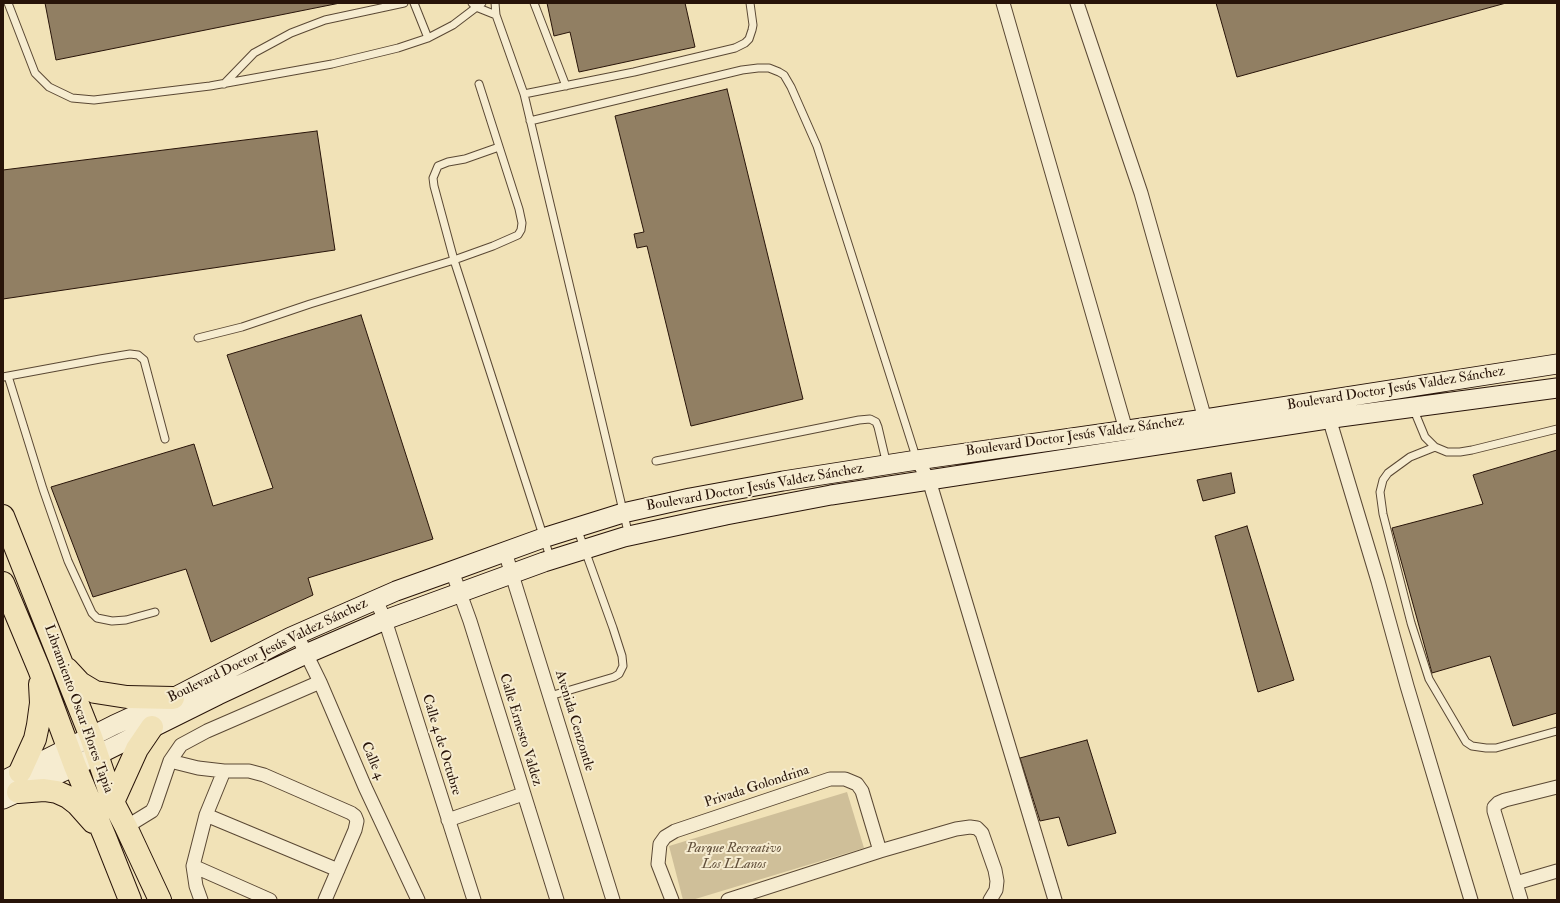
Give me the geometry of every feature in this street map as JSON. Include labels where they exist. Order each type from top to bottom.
[{"type":"highway","name":"Libramiento Oscar Flores Tapia","points":[[3,516],[63,665],[94,746],[113,802],[160,900]]},
{"type":"highway","name":"Libramiento Oscar Flores Tapia","points":[[3,582],[130,900]]},
{"type":"highway","points":[[63,665],[80,683],[95,692],[127,697],[173,698]]},
{"type":"highway","points":[[39,669],[41,703],[35,739],[11,786],[56,792],[68,797],[77,804],[105,837]]},
{"type":"highway","points":[[113,802],[137,749],[152,728]]},
{"type":"main road","name":"Boulevard Doctor Jesús Valdez Sánchez","points":[[11,786],[94,746],[173,698],[297,635],[376,600],[452,570],[543,538],[623,513],[745,487],[917,460],[1206,419],[1557,364]]},
{"type":"main road","name":"Boulevard Doctor Jesús Valdez Sánchez","points":[[94,746],[152,728],[306,654],[385,620],[551,560],[629,536],[786,503],[929,480],[1329,418],[1557,388]]},
{"type":"street","points":[[1003,3],[1126,430]]},
{"type":"street","points":[[1077,3],[1141,193],[1206,419]]},
{"type":"street","points":[[1329,418],[1471,900]]},
{"type":"street","points":[[917,460],[929,480],[1055,900]]},
{"type":"street","name":"Avenida Cenzontle","points":[[505,552],[613,900]]},
{"type":"street","name":"Calle Ernesto Valdez","points":[[452,570],[470,621],[557,900]]},
{"type":"street","name":"Calle 4 de Octubre","points":[[376,600],[385,620],[474,900]]},
{"type":"street","name":"Calle 4","points":[[297,635],[320,682],[365,787],[418,900]]},
{"type":"street","points":[[126,827],[147,814],[155,805],[170,761],[181,745],[189,740],[320,682]]},
{"type":"street","points":[[170,761],[198,768],[224,771],[249,771],[264,775],[355,816],[357,825],[325,900]]},
{"type":"street","points":[[201,900],[196,886],[193,866],[206,815],[224,771]]},
{"type":"street","name":"Privada Golondrina","points":[[672,900],[658,864],[659,849],[665,837],[675,831],[830,779],[845,779],[857,784],[862,791],[880,851]]},
{"type":"street","points":[[1521,900],[1494,807],[1498,803],[1557,787]]},
{"type":"street","points":[[448,820],[523,794]]},
{"type":"street","points":[[206,815],[338,870]]},
{"type":"street","points":[[728,900],[880,851],[956,829],[970,827],[980,830],[995,870],[997,881],[996,890],[990,900]]},
{"type":"street","points":[[193,866],[270,900]]},
{"type":"street","points":[[1516,883],[1557,871]]},
{"type":"lane","points":[[8,3],[35,73],[49,87],[72,98],[94,100],[224,84],[332,64],[398,48],[428,38],[453,25],[476,4],[496,15]]},
{"type":"lane","points":[[224,84],[254,53],[291,33],[325,20],[404,3]]},
{"type":"lane","points":[[414,3],[428,38]]},
{"type":"lane","points":[[495,3],[496,15],[524,94],[629,536]]},
{"type":"lane","points":[[534,3],[566,86]]},
{"type":"lane","points":[[524,94],[634,72],[735,48],[745,43],[749,39],[753,25],[750,3]]},
{"type":"lane","points":[[530,121],[742,70],[769,68],[784,75],[791,87],[817,146],[917,460]]},
{"type":"lane","points":[[198,338],[242,327],[310,304],[454,260],[518,235],[521,230],[522,223],[480,84]]},
{"type":"lane","points":[[499,147],[465,159],[438,166],[433,178],[434,186],[454,260],[551,560]]},
{"type":"lane","points":[[155,612],[126,620],[112,621],[97,618],[92,613],[68,561],[5,377],[130,354],[138,355],[144,360],[165,439]]},
{"type":"lane","points":[[1412,406],[1425,437],[1435,447],[1447,452],[1460,452],[1557,429]]},
{"type":"lane","points":[[656,461],[870,419],[876,422],[878,427],[887,465]]},
{"type":"lane","points":[[1435,447],[1406,460],[1388,473],[1383,480],[1380,492],[1383,514],[1411,623],[1429,679],[1466,742],[1472,746],[1496,748],[1557,731]]},
{"type":"lane","points":[[550,696],[614,677],[619,674],[623,666],[622,656],[613,628],[577,528]]},
{"type":"green space","name":"Parque Recreativo Los LLanos","points":[[847,792],[864,848],[692,900],[683,900],[669,846]]},
{"type":"building","points":[[45,3],[340,3],[56,60]]},
{"type":"building","points":[[547,3],[685,3],[695,47],[579,72],[570,32],[554,36]]},
{"type":"building","points":[[1216,3],[1506,3],[1237,77]]},
{"type":"building","points":[[727,89],[803,399],[691,426],[647,246],[637,248],[634,234],[644,232],[615,116]]},
{"type":"building","points":[[317,131],[335,250],[3,299],[3,170]]},
{"type":"building","points":[[361,315],[433,539],[308,578],[313,595],[211,642],[186,569],[93,597],[51,487],[194,444],[213,506],[273,488],[227,355]]},
{"type":"building","points":[[1557,450],[1557,713],[1513,726],[1490,656],[1432,673],[1392,528],[1483,504],[1473,475]]},
{"type":"building","points":[[1231,473],[1235,493],[1203,501],[1197,480]]},
{"type":"building","points":[[1247,526],[1294,680],[1258,692],[1215,536]]},
{"type":"building","points":[[1087,740],[1116,833],[1068,846],[1059,817],[1040,821],[1020,758]]}]
